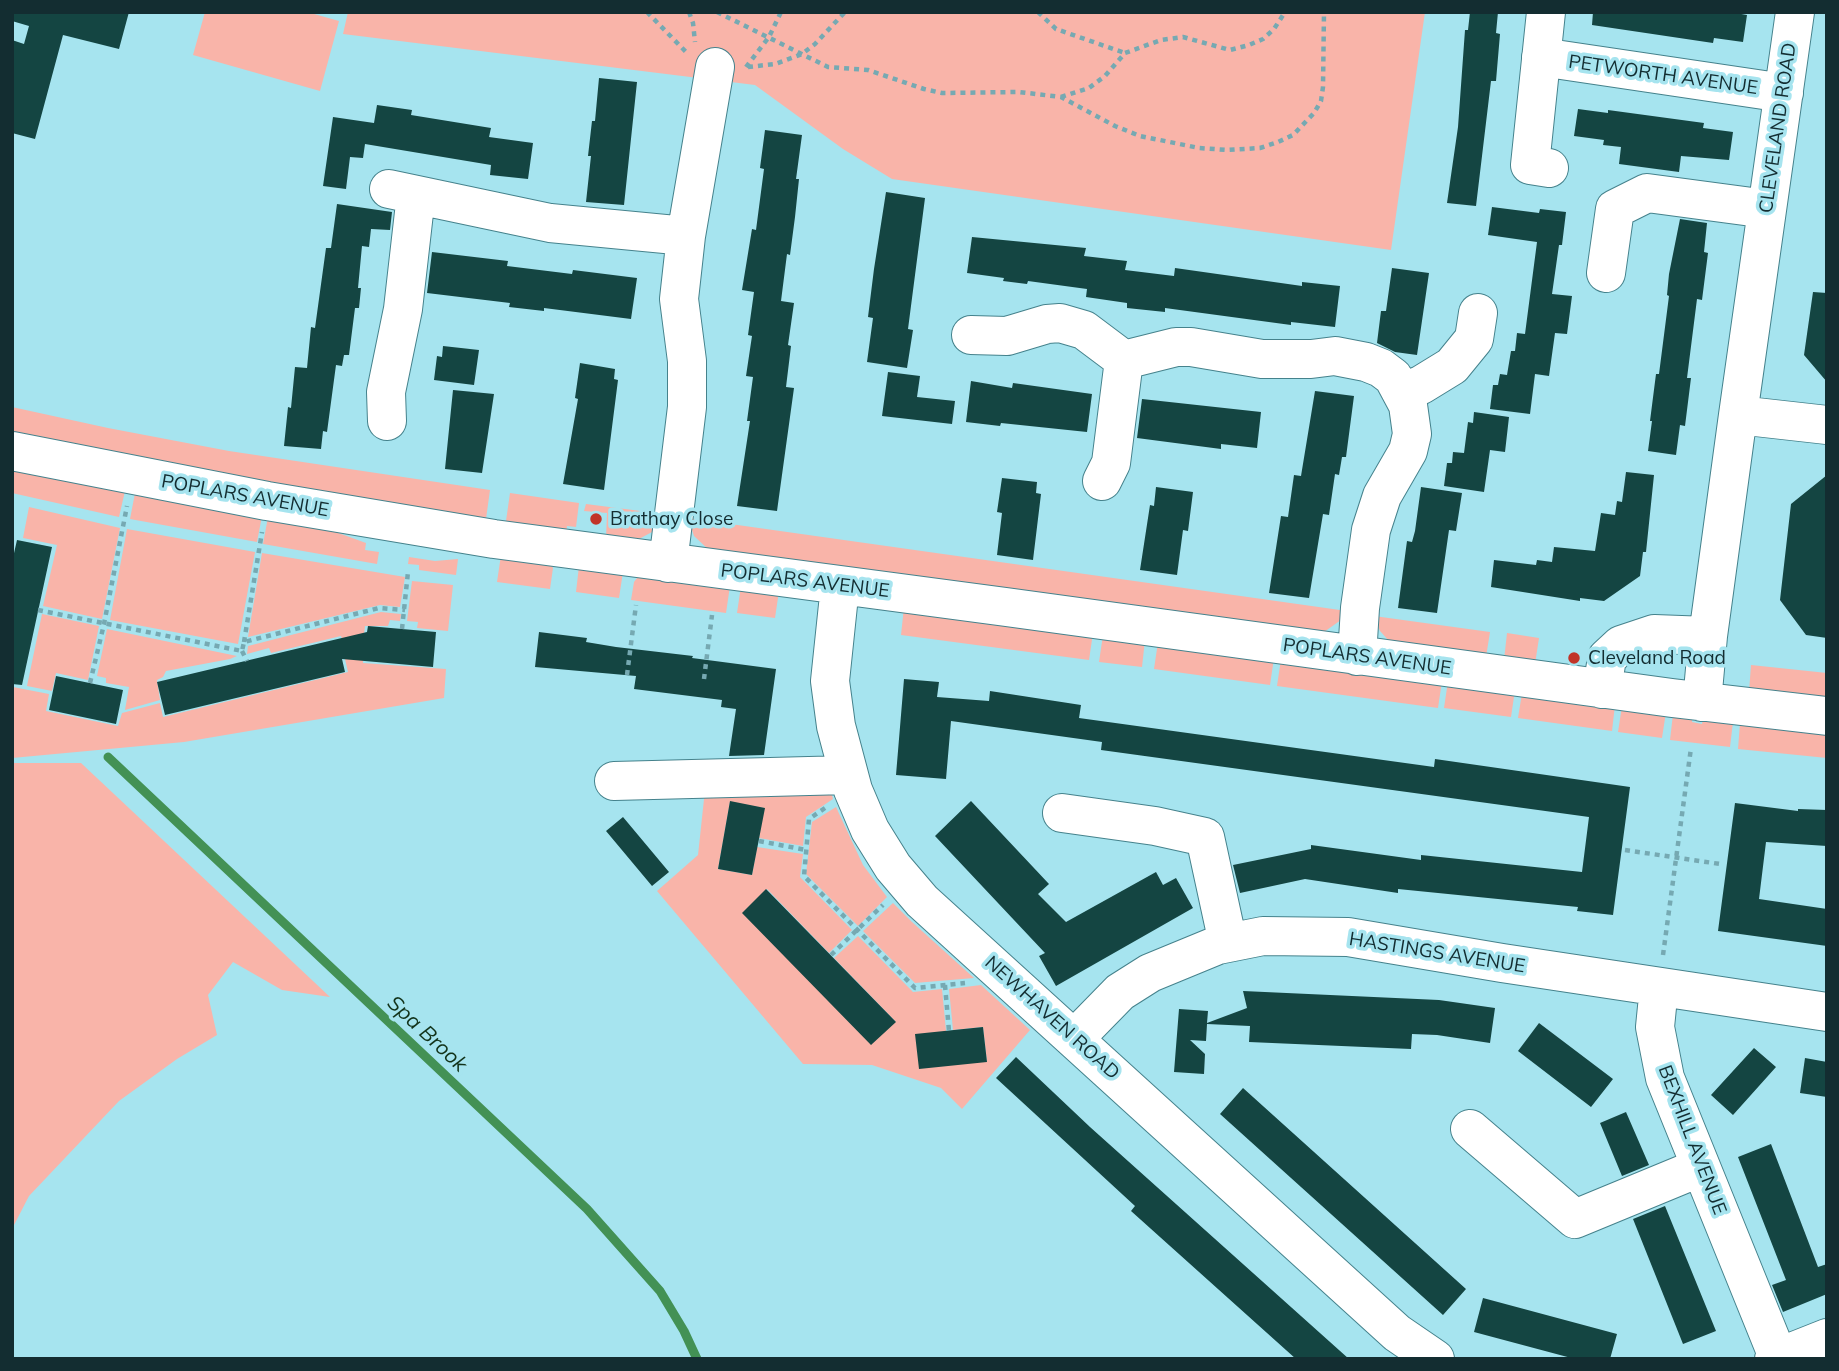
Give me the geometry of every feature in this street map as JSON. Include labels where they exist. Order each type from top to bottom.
[{"type":"street","name":"PETWORTH AVENUE","points":[[1546,12],[1530,165],[1549,168]]},
{"type":"street","name":"CLEVELAND ROAD","points":[[1702,702],[1708,636],[1794,12]]},
{"type":"street","name":"PETWORTH AVENUE","points":[[1541,57],[1784,93]]},
{"type":"street","points":[[668,563],[687,407],[687,361],[679,299],[686,236],[714,80]]},
{"type":"street","points":[[390,426],[386,392],[403,309],[402,192],[550,223],[686,236]]},
{"type":"street","points":[[1606,272],[1615,209],[1647,193],[1767,209]]},
{"type":"street","points":[[1403,392],[1421,385],[1452,366],[1474,339],[1477,306]]},
{"type":"street","points":[[965,334],[1007,335],[1047,324],[1072,325],[1091,335],[1124,360]]},
{"type":"street","points":[[1124,360],[1176,347],[1191,347],[1262,359],[1351,358],[1381,368],[1393,377],[1403,392],[1411,419],[1412,434],[1408,451],[1382,496],[1371,530],[1360,608],[1357,656]]},
{"type":"street","points":[[1102,481],[1111,463],[1124,360]]},
{"type":"street","points":[[1738,415],[1827,425]]},
{"type":"street","name":"POPLARS AVENUE","points":[[12,451],[267,501],[494,539],[1602,689],[1827,716]]},
{"type":"street","name":"NEWHAVEN ROAD","points":[[840,586],[830,681],[836,726],[850,782],[876,839],[906,883],[1397,1332],[1435,1359]]},
{"type":"street","points":[[1602,689],[1607,658],[1621,645],[1654,634],[1708,636]]},
{"type":"street","points":[[614,780],[850,782]]},
{"type":"street","points":[[1062,813],[1155,826],[1205,837],[1228,943]]},
{"type":"street","name":"HASTINGS AVENUE","points":[[1075,1038],[1121,992],[1150,973],[1218,945],[1263,936],[1348,937],[1827,1012]]},
{"type":"street","name":"BEXHILL AVENUE","points":[[1658,987],[1655,1027],[1665,1078],[1776,1358]]},
{"type":"street","points":[[1470,1129],[1574,1219],[1701,1167]]},
{"type":"street","points":[[1776,1358],[1827,1338]]},
{"type":"path","points":[[647,12],[714,80],[802,54],[845,12]]},
{"type":"path","points":[[717,12],[828,66],[868,70],[943,93],[1019,92],[1060,97],[1115,127],[1169,143],[1227,150],[1260,148],[1293,135],[1314,113],[1321,101],[1323,87],[1324,12]]},
{"type":"path","points":[[734,12],[736,21]]},
{"type":"path","points":[[1038,12],[1056,29],[1125,53]]},
{"type":"path","points":[[1060,97],[1089,88],[1105,76],[1125,53],[1172,37],[1182,37],[1230,50],[1249,46],[1268,34],[1285,12]]},
{"type":"path","points":[[90,683],[133,476]]},
{"type":"path","points":[[247,661],[242,651],[267,501]]},
{"type":"path","points":[[402,629],[408,572]]},
{"type":"path","points":[[627,675],[636,605]]},
{"type":"path","points":[[244,642],[379,608],[405,610]]},
{"type":"path","points":[[38,610],[242,651]]},
{"type":"path","points":[[704,680],[712,615]]},
{"type":"path","points":[[1658,987],[1691,748]]},
{"type":"path","points":[[850,782],[809,819],[804,876],[915,988],[1008,978]]},
{"type":"path","points":[[759,841],[806,850]]},
{"type":"path","points":[[1625,850],[1720,864]]},
{"type":"path","points":[[831,955],[906,883]]},
{"type":"path","points":[[945,985],[949,1031]]},
{"type":"shaded area","points":[[205,12],[307,12],[339,21],[320,91],[193,55]]},
{"type":"shaded area","points":[[348,12],[1425,12],[1391,250],[892,179],[843,149],[755,85],[343,34]]},
{"type":"shaded area","points":[[12,407],[229,451],[490,490],[485,526],[12,436]]},
{"type":"shaded area","points":[[12,466],[125,491],[119,517],[12,493]]},
{"type":"shaded area","points":[[135,493],[262,516],[257,542],[130,519]]},
{"type":"shaded area","points":[[510,493],[579,503],[576,527],[567,526],[566,534],[505,528]]},
{"type":"shaded area","points":[[586,504],[664,514],[652,532],[639,539],[606,539],[607,513],[584,511]]},
{"type":"shaded area","points":[[29,507],[120,528],[102,619],[43,606],[57,545],[23,538]]},
{"type":"shaded area","points":[[268,517],[311,523],[366,543],[365,550],[379,552],[377,564],[263,544]]},
{"type":"shaded area","points":[[688,518],[1347,611],[1341,620],[1324,632],[709,550],[694,536]]},
{"type":"shaded area","points":[[127,529],[255,552],[238,644],[110,620]]},
{"type":"shaded area","points":[[262,553],[405,577],[400,607],[380,605],[248,637]]},
{"type":"shaded area","points":[[501,555],[549,561],[553,568],[550,589],[497,582]]},
{"type":"shaded area","points":[[409,557],[435,561],[458,559],[456,575],[419,570],[419,565],[408,564]]},
{"type":"shaded area","points":[[579,566],[623,572],[619,598],[576,592]]},
{"type":"shaded area","points":[[640,574],[730,586],[726,613],[631,600],[634,582]]},
{"type":"shaded area","points":[[412,581],[453,585],[448,631],[417,628],[418,622],[407,621]]},
{"type":"shaded area","points":[[741,586],[779,591],[775,618],[737,613]]},
{"type":"shaded area","points":[[904,607],[1093,633],[1089,660],[901,635]]},
{"type":"shaded area","points":[[381,612],[401,614],[400,621],[390,620],[388,626],[365,626],[363,642],[344,646],[341,636],[271,653],[269,648],[247,654],[248,646]]},
{"type":"shaded area","points":[[42,614],[99,626],[88,680],[56,673],[52,691],[27,686]]},
{"type":"shaded area","points":[[1374,616],[1490,632],[1486,657],[1389,641],[1380,631]]},
{"type":"shaded area","points":[[107,629],[237,656],[166,671],[163,677],[157,680],[160,700],[125,710],[129,687],[106,683],[106,678],[97,676]]},
{"type":"shaded area","points":[[1507,633],[1539,638],[1535,664],[1504,660]]},
{"type":"shaded area","points":[[1103,635],[1145,640],[1142,667],[1099,662]]},
{"type":"shaded area","points":[[1158,642],[1274,658],[1270,685],[1154,669]]},
{"type":"shaded area","points":[[363,654],[363,663],[446,669],[444,698],[184,742],[12,758],[13,687],[49,694],[46,711],[118,726],[122,713],[160,703],[163,717],[348,672],[345,659]]},
{"type":"shaded area","points":[[1281,659],[1442,681],[1438,708],[1277,686]]},
{"type":"shaded area","points":[[1751,665],[1827,673],[1827,701],[1749,692]]},
{"type":"shaded area","points":[[1448,681],[1515,690],[1511,717],[1444,708]]},
{"type":"shaded area","points":[[1522,693],[1615,705],[1612,731],[1518,718]]},
{"type":"shaded area","points":[[1622,706],[1666,712],[1662,738],[1618,732]]},
{"type":"shaded area","points":[[1673,714],[1692,717],[1692,722],[1702,724],[1703,718],[1733,722],[1730,747],[1670,740]]},
{"type":"shaded area","points":[[1740,723],[1827,731],[1827,758],[1738,749]]},
{"type":"shaded area","points":[[12,763],[81,763],[330,997],[282,990],[233,962],[208,995],[217,1035],[177,1059],[119,1101],[29,1196],[12,1229]]},
{"type":"shaded area","points":[[828,781],[833,799],[806,817],[803,846],[759,838],[764,808],[730,802],[718,869],[752,875],[757,847],[803,854],[800,877],[852,930],[829,953],[767,889],[743,913],[896,1022],[834,958],[858,936],[913,992],[942,989],[946,1031],[987,1062],[983,1027],[953,1030],[949,989],[981,985],[1030,1030],[962,1109],[941,1088],[872,1065],[803,1064],[657,891],[698,855],[705,790]]},
{"type":"shaded area","points":[[836,807],[863,865],[887,897],[858,926],[806,874],[812,822]]},
{"type":"shaded area","points":[[893,903],[974,978],[915,983],[863,931]]},
{"type":"building","points":[[12,12],[129,12],[119,49],[63,35],[35,139],[12,133],[12,40],[24,44],[29,26],[12,21]]},
{"type":"building","points":[[1470,12],[1498,12],[1496,33],[1500,34],[1496,81],[1491,81],[1476,206],[1447,203],[1458,127],[1465,30],[1468,30]]},
{"type":"building","points":[[1593,12],[1730,12],[1747,15],[1743,42],[1714,38],[1713,43],[1592,25]]},
{"type":"building","points":[[599,78],[637,82],[624,205],[586,202],[591,156],[588,156]]},
{"type":"building","points":[[377,105],[412,110],[411,115],[491,128],[489,137],[533,143],[528,179],[490,175],[491,165],[365,144],[363,158],[350,157],[346,189],[323,186],[333,117],[374,123]]},
{"type":"building","points":[[1578,109],[1608,113],[1608,110],[1704,123],[1703,128],[1733,132],[1729,160],[1681,156],[1679,172],[1619,164],[1621,147],[1603,145],[1604,140],[1574,136]]},
{"type":"building","points":[[765,130],[802,135],[796,179],[799,179],[795,217],[781,301],[794,303],[786,387],[794,388],[777,511],[737,506],[750,421],[747,421],[753,377],[746,376],[752,336],[748,335],[754,292],[742,290],[752,229],[756,230],[764,169],[760,168]]},
{"type":"building","points":[[886,192],[925,198],[908,329],[913,330],[907,368],[867,362],[873,318],[868,317]]},
{"type":"building","points":[[337,204],[392,212],[390,230],[371,229],[369,247],[362,246],[359,308],[355,308],[349,355],[344,355],[342,366],[336,365],[327,432],[323,431],[321,449],[284,446],[295,367],[307,368],[311,327],[315,328],[326,248],[331,248]]},
{"type":"building","points":[[1492,207],[1539,213],[1540,209],[1566,212],[1552,294],[1572,296],[1567,334],[1555,333],[1549,376],[1535,374],[1530,414],[1490,409],[1493,385],[1498,385],[1500,374],[1507,375],[1511,351],[1515,351],[1517,333],[1525,334],[1537,242],[1488,235]]},
{"type":"building","points":[[1680,219],[1707,223],[1704,252],[1708,253],[1702,300],[1697,299],[1687,378],[1691,378],[1685,426],[1680,425],[1676,455],[1648,451],[1656,374],[1659,374],[1669,296],[1669,274]]},
{"type":"building","points":[[972,237],[1086,248],[1084,256],[1127,261],[1125,270],[1174,276],[1175,268],[1302,286],[1302,282],[1340,286],[1335,327],[1291,322],[1291,325],[1165,308],[1165,312],[1127,308],[1127,303],[1086,297],[1087,289],[1028,281],[1027,284],[1003,281],[1004,278],[967,273]]},
{"type":"building","points":[[432,252],[508,261],[507,266],[637,278],[631,319],[544,308],[544,311],[509,307],[510,303],[427,293]]},
{"type":"building","points":[[1392,268],[1429,273],[1417,355],[1395,352],[1377,343],[1381,311],[1386,311]]},
{"type":"building","points":[[1813,292],[1827,293],[1827,382],[1804,355]]},
{"type":"building","points":[[443,346],[479,350],[474,385],[434,380],[437,356],[442,357]]},
{"type":"building","points":[[580,363],[615,369],[614,379],[618,380],[604,490],[563,484],[578,399],[575,398]]},
{"type":"building","points":[[888,372],[920,376],[917,397],[955,401],[952,424],[882,416]]},
{"type":"building","points":[[971,381],[1012,388],[1013,383],[1092,394],[1087,432],[966,422]]},
{"type":"building","points":[[453,390],[494,394],[482,473],[445,469]]},
{"type":"building","points":[[1315,391],[1354,396],[1346,457],[1342,457],[1339,475],[1335,474],[1329,515],[1323,514],[1309,598],[1269,593],[1281,516],[1288,517],[1294,475],[1301,476]]},
{"type":"building","points":[[1142,399],[1261,412],[1257,448],[1221,444],[1221,449],[1137,438]]},
{"type":"building","points":[[1474,412],[1509,417],[1505,452],[1490,450],[1484,492],[1444,486],[1447,463],[1452,463],[1453,452],[1464,453],[1468,422],[1473,423]]},
{"type":"building","points":[[1626,472],[1654,475],[1646,552],[1643,552],[1640,576],[1604,601],[1580,598],[1580,601],[1491,587],[1494,560],[1536,565],[1537,560],[1552,562],[1554,547],[1595,551],[1601,513],[1615,515],[1617,501],[1622,502]]},
{"type":"building","points":[[1827,475],[1827,638],[1806,635],[1780,600],[1791,504]]},
{"type":"building","points":[[1002,478],[1037,482],[1036,493],[1041,494],[1033,560],[997,555],[1002,513],[997,512]]},
{"type":"building","points":[[1156,487],[1193,492],[1188,531],[1183,530],[1177,575],[1140,570],[1150,505],[1154,506]]},
{"type":"building","points":[[1421,487],[1462,493],[1456,531],[1449,530],[1437,613],[1398,608],[1407,541],[1412,542],[1415,531]]},
{"type":"building","points":[[17,540],[52,547],[22,685],[12,684],[12,562]]},
{"type":"building","points":[[368,626],[436,632],[433,667],[342,659],[345,672],[165,715],[157,682],[367,632]]},
{"type":"building","points":[[539,632],[587,638],[586,642],[616,647],[776,669],[764,755],[729,756],[736,709],[721,707],[722,700],[634,689],[636,676],[535,667]]},
{"type":"building","points":[[56,676],[123,690],[116,724],[49,710]]},
{"type":"building","points":[[904,679],[939,682],[937,697],[989,701],[990,691],[1081,705],[1079,718],[1434,767],[1435,759],[1630,787],[1613,915],[1577,911],[1578,907],[1398,889],[1398,893],[1305,879],[1240,893],[1233,865],[1311,849],[1311,845],[1421,860],[1421,855],[1582,872],[1589,817],[1101,750],[1102,742],[951,721],[946,779],[896,775]]},
{"type":"building","points":[[730,801],[765,808],[752,875],[718,869]]},
{"type":"building","points":[[971,801],[1049,884],[1038,894],[1066,922],[1156,872],[1163,885],[1176,878],[1193,908],[1056,986],[1039,956],[1045,953],[935,836]]},
{"type":"building","points":[[1735,803],[1798,811],[1827,810],[1827,846],[1766,842],[1759,899],[1827,909],[1827,946],[1718,931]]},
{"type":"building","points":[[623,817],[669,872],[652,886],[606,831]]},
{"type":"building","points":[[766,889],[896,1022],[871,1045],[742,913]]},
{"type":"building","points":[[1243,991],[1439,1000],[1495,1008],[1490,1043],[1412,1034],[1411,1049],[1249,1042],[1250,1026],[1207,1024],[1206,1041],[1190,1040],[1205,1054],[1204,1074],[1174,1072],[1179,1009],[1208,1011],[1207,1023],[1247,1008]]},
{"type":"building","points":[[1539,1023],[1613,1079],[1591,1107],[1518,1051]]},
{"type":"building","points":[[983,1027],[987,1062],[919,1069],[915,1034]]},
{"type":"building","points":[[1754,1048],[1776,1067],[1733,1115],[1711,1095]]},
{"type":"building","points":[[1016,1057],[1090,1127],[1349,1359],[1296,1359],[1131,1211],[1135,1206],[996,1078]]},
{"type":"building","points":[[1805,1058],[1827,1062],[1827,1097],[1800,1093]]},
{"type":"building","points":[[1243,1088],[1466,1289],[1443,1315],[1220,1114]]},
{"type":"building","points":[[1626,1112],[1649,1165],[1622,1176],[1600,1123]]},
{"type":"building","points":[[1771,1144],[1818,1267],[1827,1264],[1827,1294],[1783,1312],[1772,1285],[1786,1280],[1738,1157]]},
{"type":"building","points":[[1665,1206],[1716,1331],[1683,1344],[1633,1219]]},
{"type":"building","points":[[1483,1298],[1617,1334],[1610,1359],[1575,1359],[1474,1332]]},
{"type":"waterway","name":"Spa Brook","points":[[108,757],[587,1209],[660,1291],[697,1359]]},
{"type":"place","name":"Brathay Close","points":[[596,519]]},
{"type":"place","name":"Cleveland Road","points":[[1574,658]]}]
